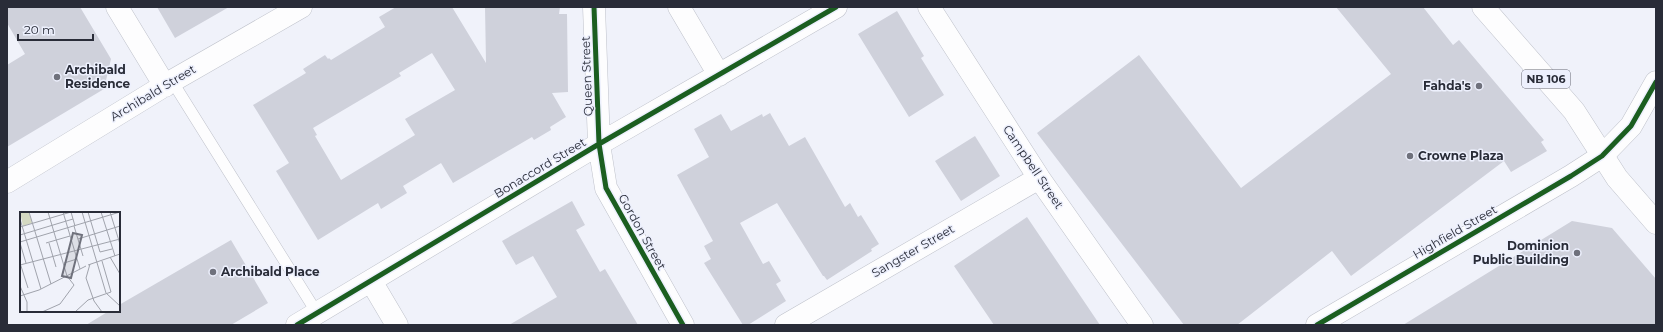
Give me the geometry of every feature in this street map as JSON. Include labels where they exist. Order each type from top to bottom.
[{"type":"street","points":[[117,7],[169,84]]},
{"type":"street","name":"Archibald Street","points":[[7,182],[169,84],[301,7]]},
{"type":"street","name":"Queen Street","points":[[594,7],[599,144]]},
{"type":"street","points":[[679,7],[718,75]]},
{"type":"street","name":"Bonaccord Street","points":[[297,325],[599,144],[836,7]]},
{"type":"street","name":"Campbell Street","points":[[929,7],[1039,178],[1142,325]]},
{"type":"street","name":"NB 106","points":[[1483,7],[1574,111],[1617,178],[1656,223]]},
{"type":"street","name":"Highfield Street","points":[[1317,325],[1571,176],[1602,156],[1630,126],[1656,82]]},
{"type":"street","name":"Gordon Street","points":[[599,144],[606,188],[683,325]]},
{"type":"street","name":"Sangster Street","points":[[786,325],[1039,178]]},
{"type":"street","points":[[371,281],[397,325]]},
{"type":"lane","points":[[169,84],[317,313]]},
{"type":"building","name":"Archibald Residence","points":[[7,7],[80,7],[111,59],[104,89],[7,147],[7,65],[25,54],[7,23]]},
{"type":"building","points":[[157,7],[229,7],[175,38]]},
{"type":"building","points":[[396,7],[452,7],[486,63],[485,7],[560,7],[559,14],[567,14],[568,92],[552,93],[566,117],[550,127],[551,130],[534,140],[532,137],[453,183],[441,163],[403,186],[407,193],[381,209],[378,203],[318,240],[276,171],[289,163],[253,105],[306,73],[303,69],[325,55],[331,60],[385,27],[379,17]],"holes":[[[432,53],[455,90],[405,119],[415,135],[341,180],[315,136],[317,135],[313,128],[401,76],[399,73]]]},
{"type":"building","points":[[1336,7],[1423,7],[1453,45],[1459,40],[1544,140],[1541,142],[1547,151],[1511,172],[1504,161],[1351,276],[1332,251],[1237,325],[1184,325],[1037,133],[1139,55],[1241,188],[1391,74]]},
{"type":"building","points":[[897,11],[924,56],[921,58],[944,95],[909,117],[858,34]]},
{"type":"building","points":[[770,113],[789,146],[805,137],[845,207],[850,203],[858,217],[861,215],[879,244],[871,249],[872,251],[827,280],[777,203],[740,223],[763,264],[769,261],[781,281],[776,284],[786,301],[748,325],[743,325],[704,263],[711,259],[704,246],[713,241],[677,175],[709,157],[694,129],[721,114],[731,131],[762,114],[763,117]]},
{"type":"building","points":[[975,136],[1000,176],[961,201],[935,161]]},
{"type":"building","points":[[572,201],[585,225],[576,230],[600,272],[605,269],[638,325],[509,325],[557,297],[533,256],[516,265],[502,241]]},
{"type":"building","points":[[1027,217],[1100,325],[994,325],[954,266]]},
{"type":"building","name":"Dominion Public Building","points":[[1572,221],[1612,228],[1656,279],[1656,325],[1403,325]]},
{"type":"building","name":"Archibald Place","points":[[231,240],[268,303],[231,325],[86,325],[107,312],[120,312],[120,304]]},
{"type":"cycle path","points":[[594,7],[599,144],[606,188],[683,325]]},
{"type":"cycle path","points":[[297,325],[599,144],[836,7]]},
{"type":"cycle path","points":[[1317,325],[1571,176],[1602,156],[1631,126],[1656,82]]},
{"type":"place","name":"Archibald Residence","points":[[57,77]]},
{"type":"place","name":"Fahda's","points":[[1479,86]]},
{"type":"place","name":"Crowne Plaza","points":[[1410,156]]},
{"type":"place","name":"Dominion Public Building","points":[[1577,253]]},
{"type":"place","name":"Archibald Place","points":[[213,272]]}]
